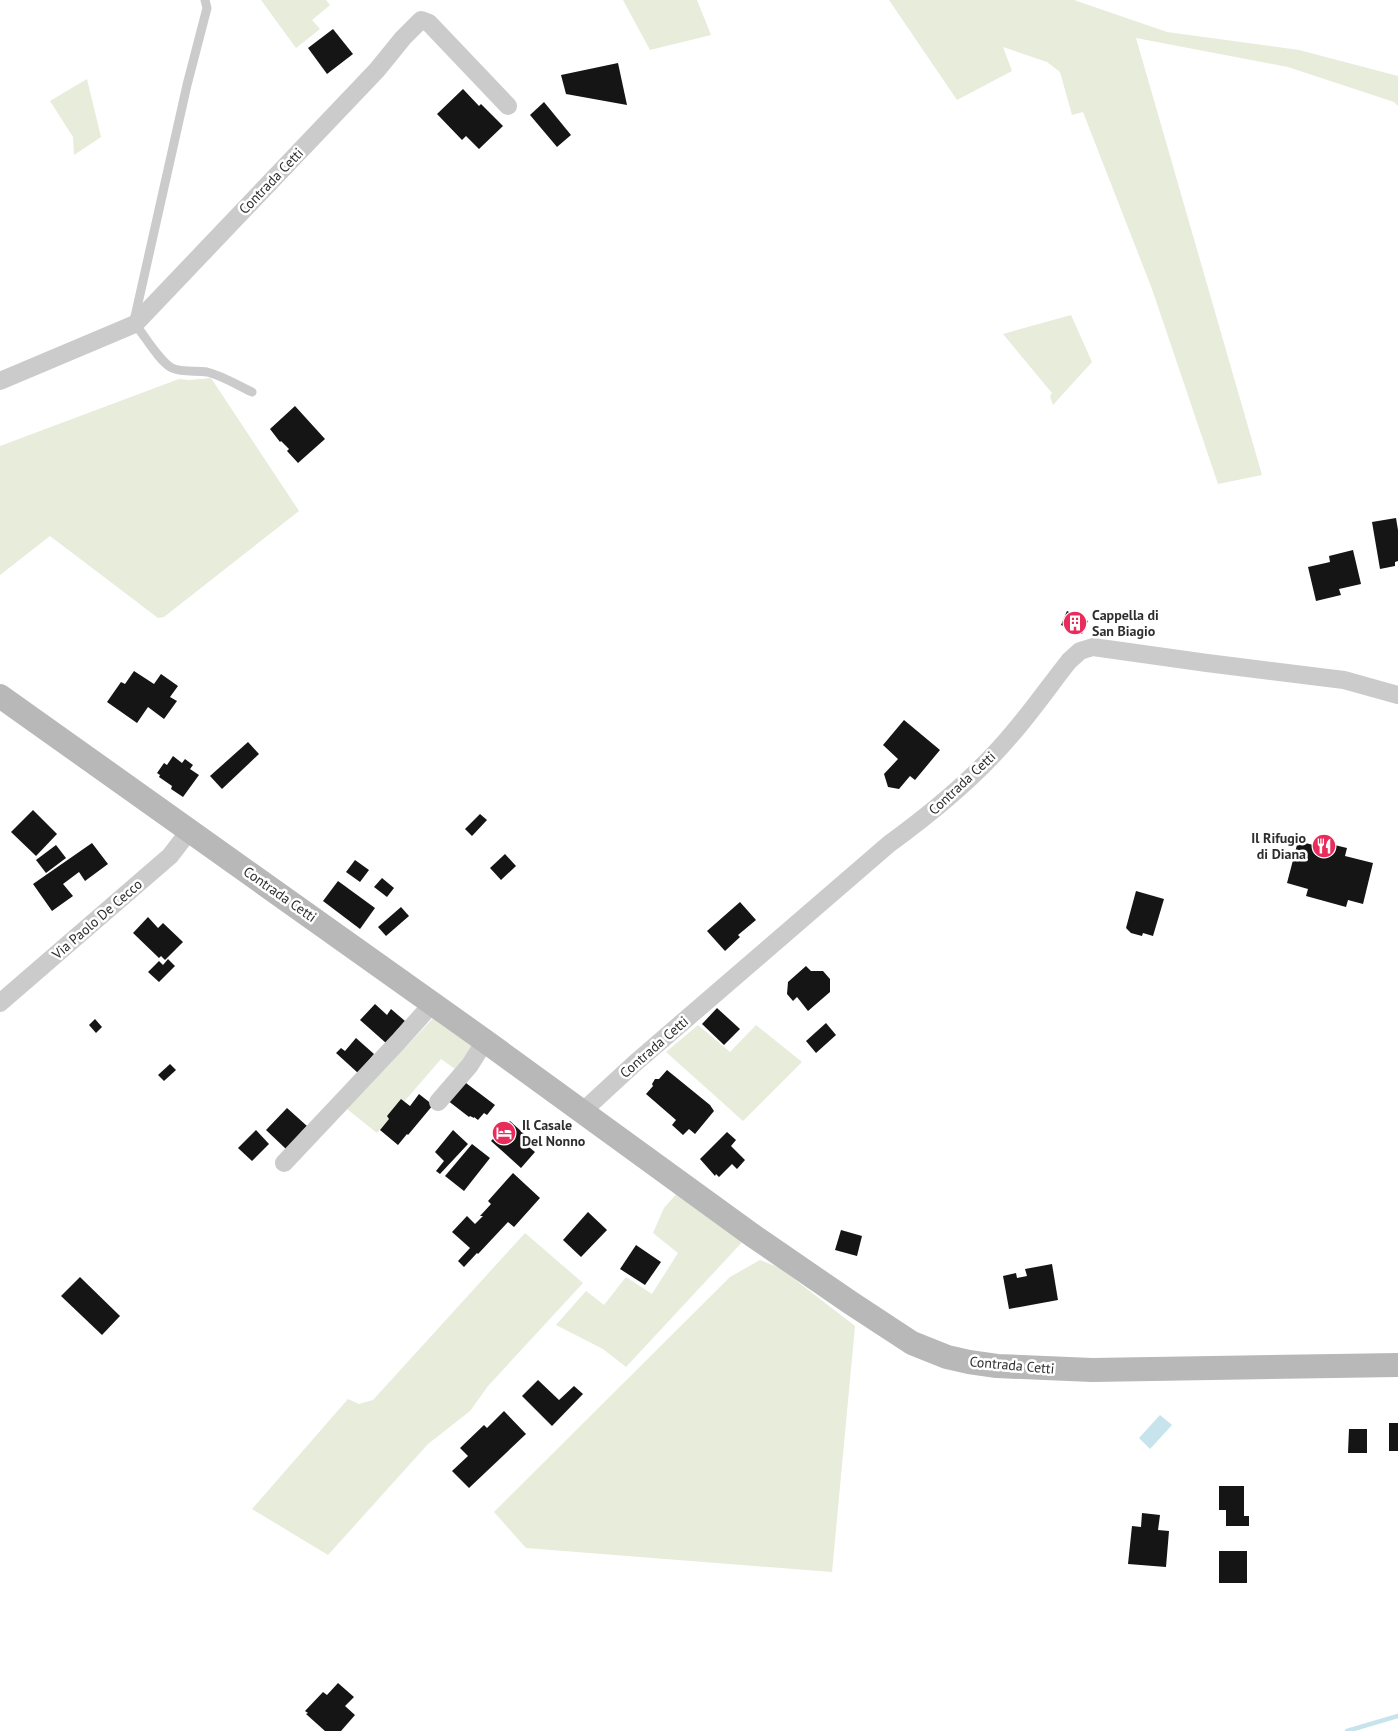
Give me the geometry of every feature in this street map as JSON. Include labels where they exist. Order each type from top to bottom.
[{"type":"main road","name":"Contrada Cetti","points":[[0,696],[485,1040],[752,1235],[912,1343],[947,1357],[997,1366],[1075,1369],[1398,1366]]},
{"type":"street","name":"Contrada Cetti","points":[[0,381],[134,324],[377,70],[403,38],[422,20],[429,23],[508,106]]},
{"type":"street","name":"Contrada Cetti","points":[[583,1111],[634,1064],[889,844],[922,821],[973,775],[1012,734],[1069,661],[1080,651],[1093,647],[1207,664],[1344,680],[1398,695]]},
{"type":"street","name":"Via Paolo De Cecco","points":[[0,1003],[170,856],[190,830]]},
{"type":"street","points":[[284,1163],[398,1042],[432,1003]]},
{"type":"street","points":[[438,1102],[470,1065],[485,1040]]},
{"type":"lane","points":[[205,0],[207,8],[186,86],[134,324],[164,361],[173,368],[220,375],[252,392]]},
{"type":"green space","points":[[261,0],[326,0],[330,5],[312,20],[320,29],[296,48]]},
{"type":"green space","points":[[623,0],[697,0],[711,35],[650,50]]},
{"type":"green space","points":[[889,0],[1074,0],[1167,32],[1299,50],[1398,76],[1398,106],[1394,102],[1288,67],[1136,38],[1262,475],[1218,484],[1152,289],[1083,112],[1072,115],[1060,72],[1047,62],[1003,47],[1012,71],[957,100]]},
{"type":"green space","points":[[87,79],[101,137],[74,155],[73,137],[50,101]]},
{"type":"green space","points":[[1071,315],[1092,362],[1053,405],[1050,396],[1052,393],[1003,334]]},
{"type":"green space","points":[[211,378],[299,511],[164,617],[158,618],[50,536],[0,575],[0,446],[179,379]]},
{"type":"green space","points":[[437,1014],[478,1043],[455,1069],[441,1059],[377,1133],[347,1109]]},
{"type":"green space","points":[[698,1025],[730,1052],[756,1025],[802,1062],[743,1121],[666,1052]]},
{"type":"green space","points":[[680,1190],[745,1239],[626,1367],[603,1349],[556,1325],[586,1291],[604,1305],[626,1277],[652,1294],[678,1253],[653,1233],[664,1208]]},
{"type":"green space","points":[[525,1233],[583,1283],[488,1386],[470,1411],[428,1444],[328,1555],[252,1509],[348,1399],[359,1404],[373,1400]]},
{"type":"green space","points":[[760,1260],[780,1268],[855,1326],[832,1572],[526,1548],[494,1512],[730,1277]]},
{"type":"water","points":[[1160,1415],[1172,1425],[1150,1449],[1139,1438]]},
{"type":"building","points":[[333,29],[353,54],[327,74],[308,48]]},
{"type":"building","points":[[618,63],[627,105],[566,94],[561,75]]},
{"type":"building","points":[[463,89],[479,106],[481,104],[503,126],[479,149],[466,136],[462,140],[437,114]]},
{"type":"building","points":[[544,102],[571,135],[557,147],[530,115]]},
{"type":"building","points":[[295,406],[325,439],[298,463],[287,451],[289,449],[280,442],[270,429]]},
{"type":"building","points":[[1396,518],[1398,561],[1395,562],[1395,566],[1380,569],[1372,522]]},
{"type":"building","points":[[1353,550],[1361,584],[1339,589],[1341,595],[1316,601],[1308,567],[1330,562],[1329,556]]},
{"type":"building","name":"Cappella di San Biagio","points":[[1067,611],[1088,621],[1082,634],[1061,625]]},
{"type":"building","points":[[134,671],[154,684],[161,674],[178,686],[170,697],[177,701],[164,719],[148,707],[137,723],[107,702],[121,682],[125,684]]},
{"type":"building","points":[[904,720],[940,750],[915,780],[910,776],[899,789],[888,787],[884,774],[898,759],[883,745]]},
{"type":"building","points":[[248,742],[259,754],[222,789],[210,776]]},
{"type":"building","points":[[173,756],[182,763],[185,759],[193,765],[190,769],[199,775],[183,797],[171,789],[172,786],[159,777],[160,775],[157,773],[164,763],[167,765]]},
{"type":"building","points":[[33,810],[57,834],[36,856],[11,832]]},
{"type":"building","points":[[480,814],[487,820],[472,836],[465,829]]},
{"type":"building","points":[[1298,841],[1317,846],[1318,841],[1347,848],[1345,856],[1373,863],[1363,904],[1348,900],[1346,907],[1306,896],[1308,889],[1287,883]]},
{"type":"building","points":[[92,843],[108,864],[85,881],[79,872],[63,884],[73,896],[52,911],[33,884]]},
{"type":"building","points":[[56,845],[66,858],[46,873],[36,860]]},
{"type":"building","points":[[505,854],[516,866],[501,880],[490,868]]},
{"type":"building","points":[[355,860],[369,870],[360,882],[346,872]]},
{"type":"building","points":[[382,878],[394,888],[387,897],[374,887]]},
{"type":"building","points":[[338,881],[375,908],[360,929],[323,901]]},
{"type":"building","points":[[1136,891],[1164,899],[1153,936],[1143,933],[1142,936],[1131,933],[1126,928]]},
{"type":"building","points":[[740,902],[756,920],[738,935],[740,937],[725,951],[707,931]]},
{"type":"building","points":[[401,907],[409,916],[386,936],[378,927]]},
{"type":"building","points":[[148,917],[158,928],[163,923],[183,942],[165,960],[161,956],[159,958],[133,933]]},
{"type":"building","points":[[168,959],[175,966],[159,982],[148,972],[159,961],[163,965]]},
{"type":"building","points":[[806,966],[811,971],[823,971],[830,979],[830,992],[808,1011],[797,997],[793,1001],[787,994],[788,982]]},
{"type":"building","points":[[375,1004],[387,1015],[391,1009],[405,1021],[386,1043],[360,1020]]},
{"type":"building","points":[[717,1008],[740,1029],[724,1045],[702,1024]]},
{"type":"building","points":[[95,1019],[102,1027],[96,1033],[89,1025]]},
{"type":"building","points":[[826,1023],[836,1035],[816,1053],[806,1041]]},
{"type":"building","points":[[356,1038],[374,1054],[358,1073],[336,1053],[341,1048],[345,1051]]},
{"type":"building","points":[[170,1064],[176,1070],[164,1081],[158,1075]]},
{"type":"building","points":[[667,1070],[710,1105],[714,1111],[695,1134],[689,1129],[683,1135],[672,1125],[676,1120],[646,1094],[653,1086],[652,1084],[655,1079],[659,1079]]},
{"type":"building","points":[[462,1080],[495,1105],[487,1115],[484,1113],[478,1120],[474,1117],[469,1117],[447,1100]]},
{"type":"building","points":[[419,1094],[433,1105],[398,1145],[380,1130],[389,1119],[387,1116],[401,1099],[410,1106]]},
{"type":"building","points":[[287,1108],[307,1126],[286,1149],[266,1130]]},
{"type":"building","points":[[510,1121],[534,1143],[529,1147],[535,1152],[521,1168],[491,1141]]},
{"type":"building","points":[[256,1130],[269,1144],[252,1161],[238,1148]]},
{"type":"building","points":[[453,1130],[468,1144],[440,1174],[436,1171],[444,1161],[435,1152]]},
{"type":"building","points":[[727,1132],[736,1140],[731,1146],[745,1160],[737,1169],[732,1164],[719,1177],[716,1174],[715,1176],[700,1159]]},
{"type":"building","points":[[472,1144],[490,1158],[464,1191],[445,1176]]},
{"type":"building","points":[[513,1173],[540,1198],[514,1227],[508,1222],[464,1267],[458,1261],[470,1248],[452,1232],[467,1216],[475,1224],[491,1204],[488,1201]]},
{"type":"building","points":[[588,1212],[607,1230],[581,1257],[563,1240]]},
{"type":"building","points":[[841,1230],[862,1236],[857,1256],[835,1250]]},
{"type":"building","points":[[636,1245],[661,1262],[645,1285],[620,1269]]},
{"type":"building","points":[[1052,1264],[1058,1300],[1009,1309],[1003,1276],[1016,1273],[1017,1278],[1027,1276],[1025,1269]]},
{"type":"building","points":[[80,1277],[120,1316],[102,1335],[61,1296]]},
{"type":"building","points":[[538,1380],[559,1400],[574,1386],[583,1394],[552,1426],[522,1396]]},
{"type":"building","points":[[504,1411],[526,1434],[469,1488],[452,1471],[468,1456],[460,1448],[484,1425],[487,1428]]},
{"type":"building","points":[[1389,1423],[1398,1423],[1398,1451],[1389,1451]]},
{"type":"building","points":[[1349,1429],[1367,1429],[1367,1453],[1348,1453]]},
{"type":"building","points":[[1219,1486],[1244,1486],[1244,1516],[1249,1516],[1249,1526],[1226,1526],[1226,1510],[1219,1510]]},
{"type":"building","points":[[1142,1513],[1160,1515],[1158,1530],[1169,1531],[1166,1567],[1128,1564],[1132,1526],[1141,1527]]},
{"type":"building","points":[[1219,1551],[1247,1551],[1247,1583],[1219,1583]]},
{"type":"building","points":[[338,1683],[354,1697],[345,1706],[355,1715],[341,1731],[325,1731],[305,1711],[323,1692],[327,1695]]},
{"type":"waterway","points":[[1347,1731],[1398,1716]]},
{"type":"place","name":"Cappella di San Biagio","points":[[1075,623]]},
{"type":"place","name":"Il Rifugio di Diana","points":[[1324,846]]},
{"type":"place","name":"Il Casale Del Nonno","points":[[504,1133]]}]
